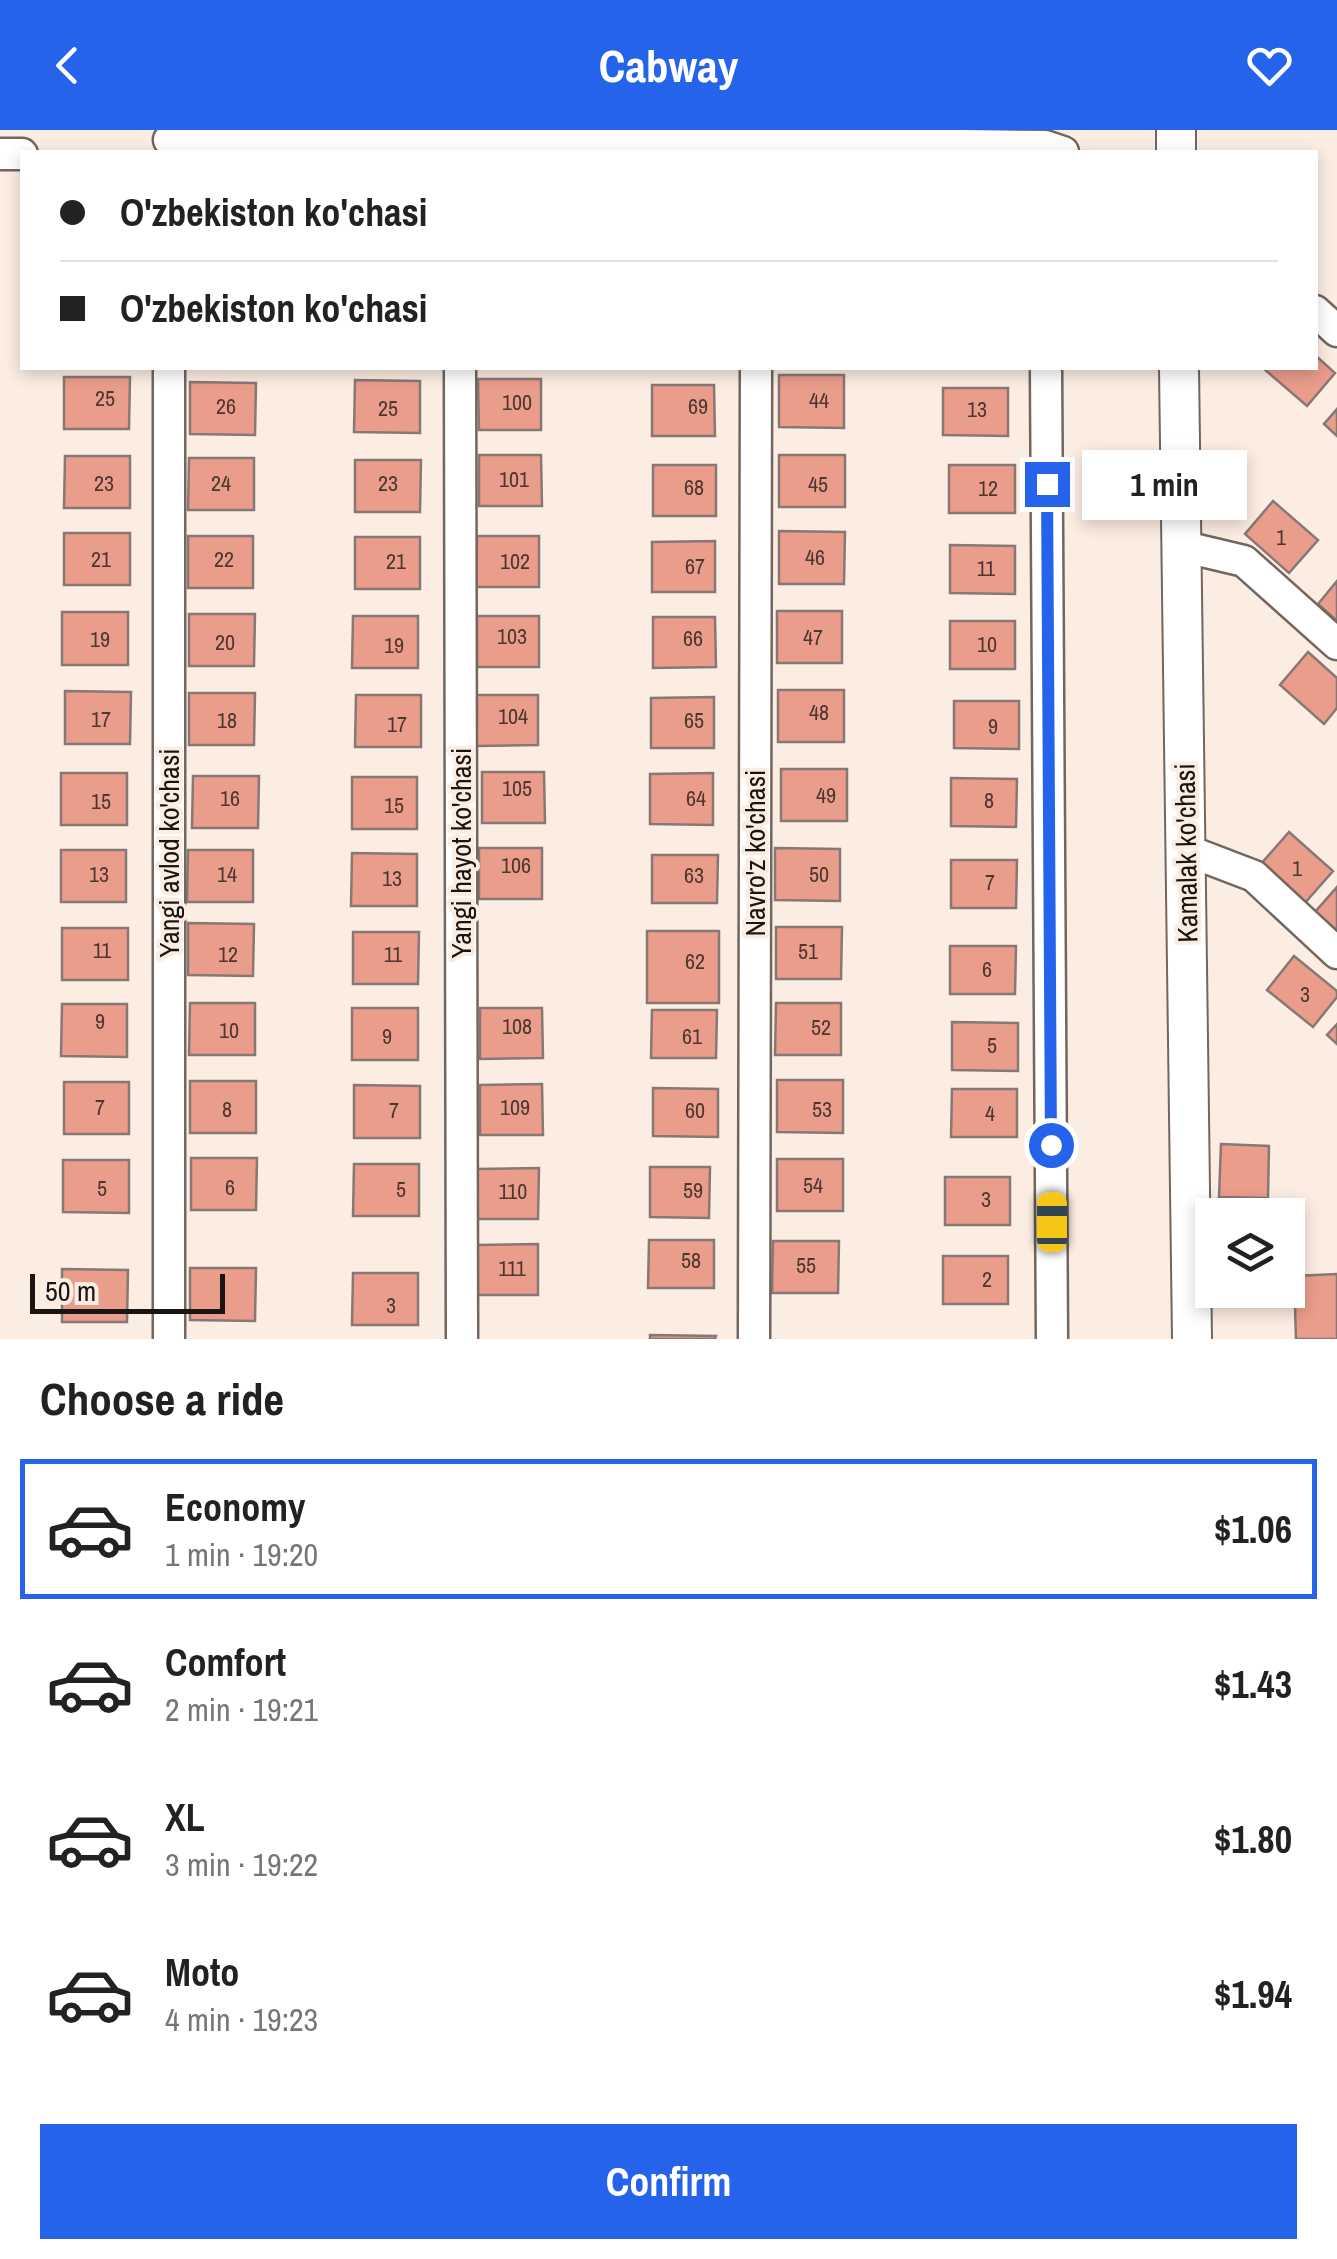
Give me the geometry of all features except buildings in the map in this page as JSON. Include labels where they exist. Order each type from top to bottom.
[{"type":"main road","name":"Kamalak ko'chasi","points":[[1179,370],[1192,1339]]},
{"type":"street","points":[[169,141],[1050,145]]},
{"type":"street","points":[[1318,314],[1337,331]]},
{"type":"street","name":"Yangi avlod ko'chasi","points":[[169,370],[169,1339]]},
{"type":"street","name":"Yangi hayot ko'chasi","points":[[460,370],[462,1339]]},
{"type":"street","name":"Navro'z ko'chasi","points":[[754,1339],[756,370]]},
{"type":"street","points":[[1046,370],[1052,1339]]},
{"type":"street","points":[[1181,546],[1244,561],[1337,644]]},
{"type":"street","points":[[1186,850],[1254,876],[1337,953]]},
{"type":"route","points":[[1047,484],[1051,1145]]}]
